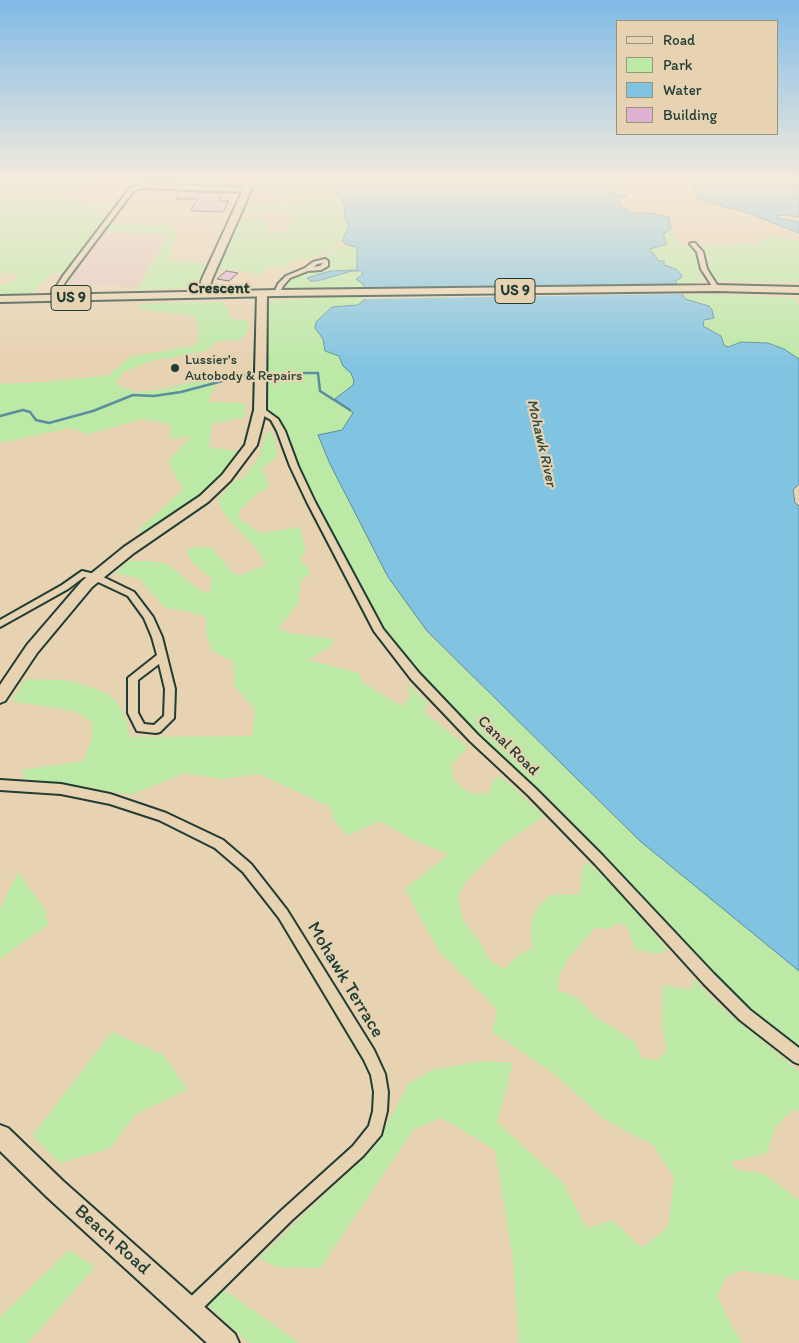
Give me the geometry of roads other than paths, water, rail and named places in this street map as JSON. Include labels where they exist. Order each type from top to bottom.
[{"type":"main road","points":[[202,295],[207,279],[224,242]]},
{"type":"main road","name":"US 9","points":[[0,300],[202,295],[716,288],[799,290]]},
{"type":"main road","points":[[0,697],[32,648],[54,621],[96,577],[129,550],[204,499],[226,478],[251,445],[260,410],[262,294]]},
{"type":"main road","name":"Beach Road","points":[[0,1136],[55,1189],[226,1343]]},
{"type":"street","points":[[52,298],[65,277],[92,242]]},
{"type":"street","points":[[693,244],[700,252],[704,269],[716,288]]},
{"type":"street","points":[[277,294],[280,285],[288,277],[307,269]]},
{"type":"street","name":"Canal Road","points":[[260,410],[274,419],[281,431],[294,466],[311,502],[379,631],[415,676],[474,738],[532,792],[599,860],[739,1009],[799,1057]]},
{"type":"street","points":[[0,624],[65,587],[82,574],[96,577],[131,594],[151,624],[157,637],[162,656],[170,688],[169,718],[156,729],[141,728],[133,713],[133,678],[162,656]]},
{"type":"street","name":"Mohawk Terrace","points":[[0,785],[61,790],[110,799],[162,816],[219,844],[247,868],[284,914],[369,1055],[378,1074],[381,1101],[376,1130],[358,1151],[287,1215],[189,1310]]},
{"type":"water","name":"Mohawk River","points":[[343,242],[666,242],[667,244],[650,249],[659,261],[664,261],[664,265],[676,269],[682,275],[681,278],[675,281],[685,299],[709,306],[714,318],[704,320],[703,326],[721,336],[724,345],[728,347],[741,342],[768,343],[784,349],[799,359],[799,484],[793,490],[795,503],[799,506],[799,971],[640,841],[427,631],[388,577],[330,464],[318,435],[342,430],[353,413],[335,399],[353,385],[354,381],[351,373],[343,366],[339,356],[325,351],[323,339],[315,328],[316,322],[332,307],[358,305],[364,300],[366,292],[363,284],[356,279],[363,274],[360,271],[352,271],[317,281],[310,281],[307,278],[330,271],[357,270],[357,247],[347,245]]},
{"type":"waterway","points":[[304,373],[318,373],[320,391],[350,410]]},
{"type":"waterway","points":[[0,416],[23,410],[30,412],[36,420],[49,423],[93,411],[133,395],[154,396],[181,392],[245,375]]},
{"type":"place","name":"Lussier's Autobody & Repairs","points":[[175,368]]},
{"type":"district","name":"Crescent","points":[[219,289]]}]
